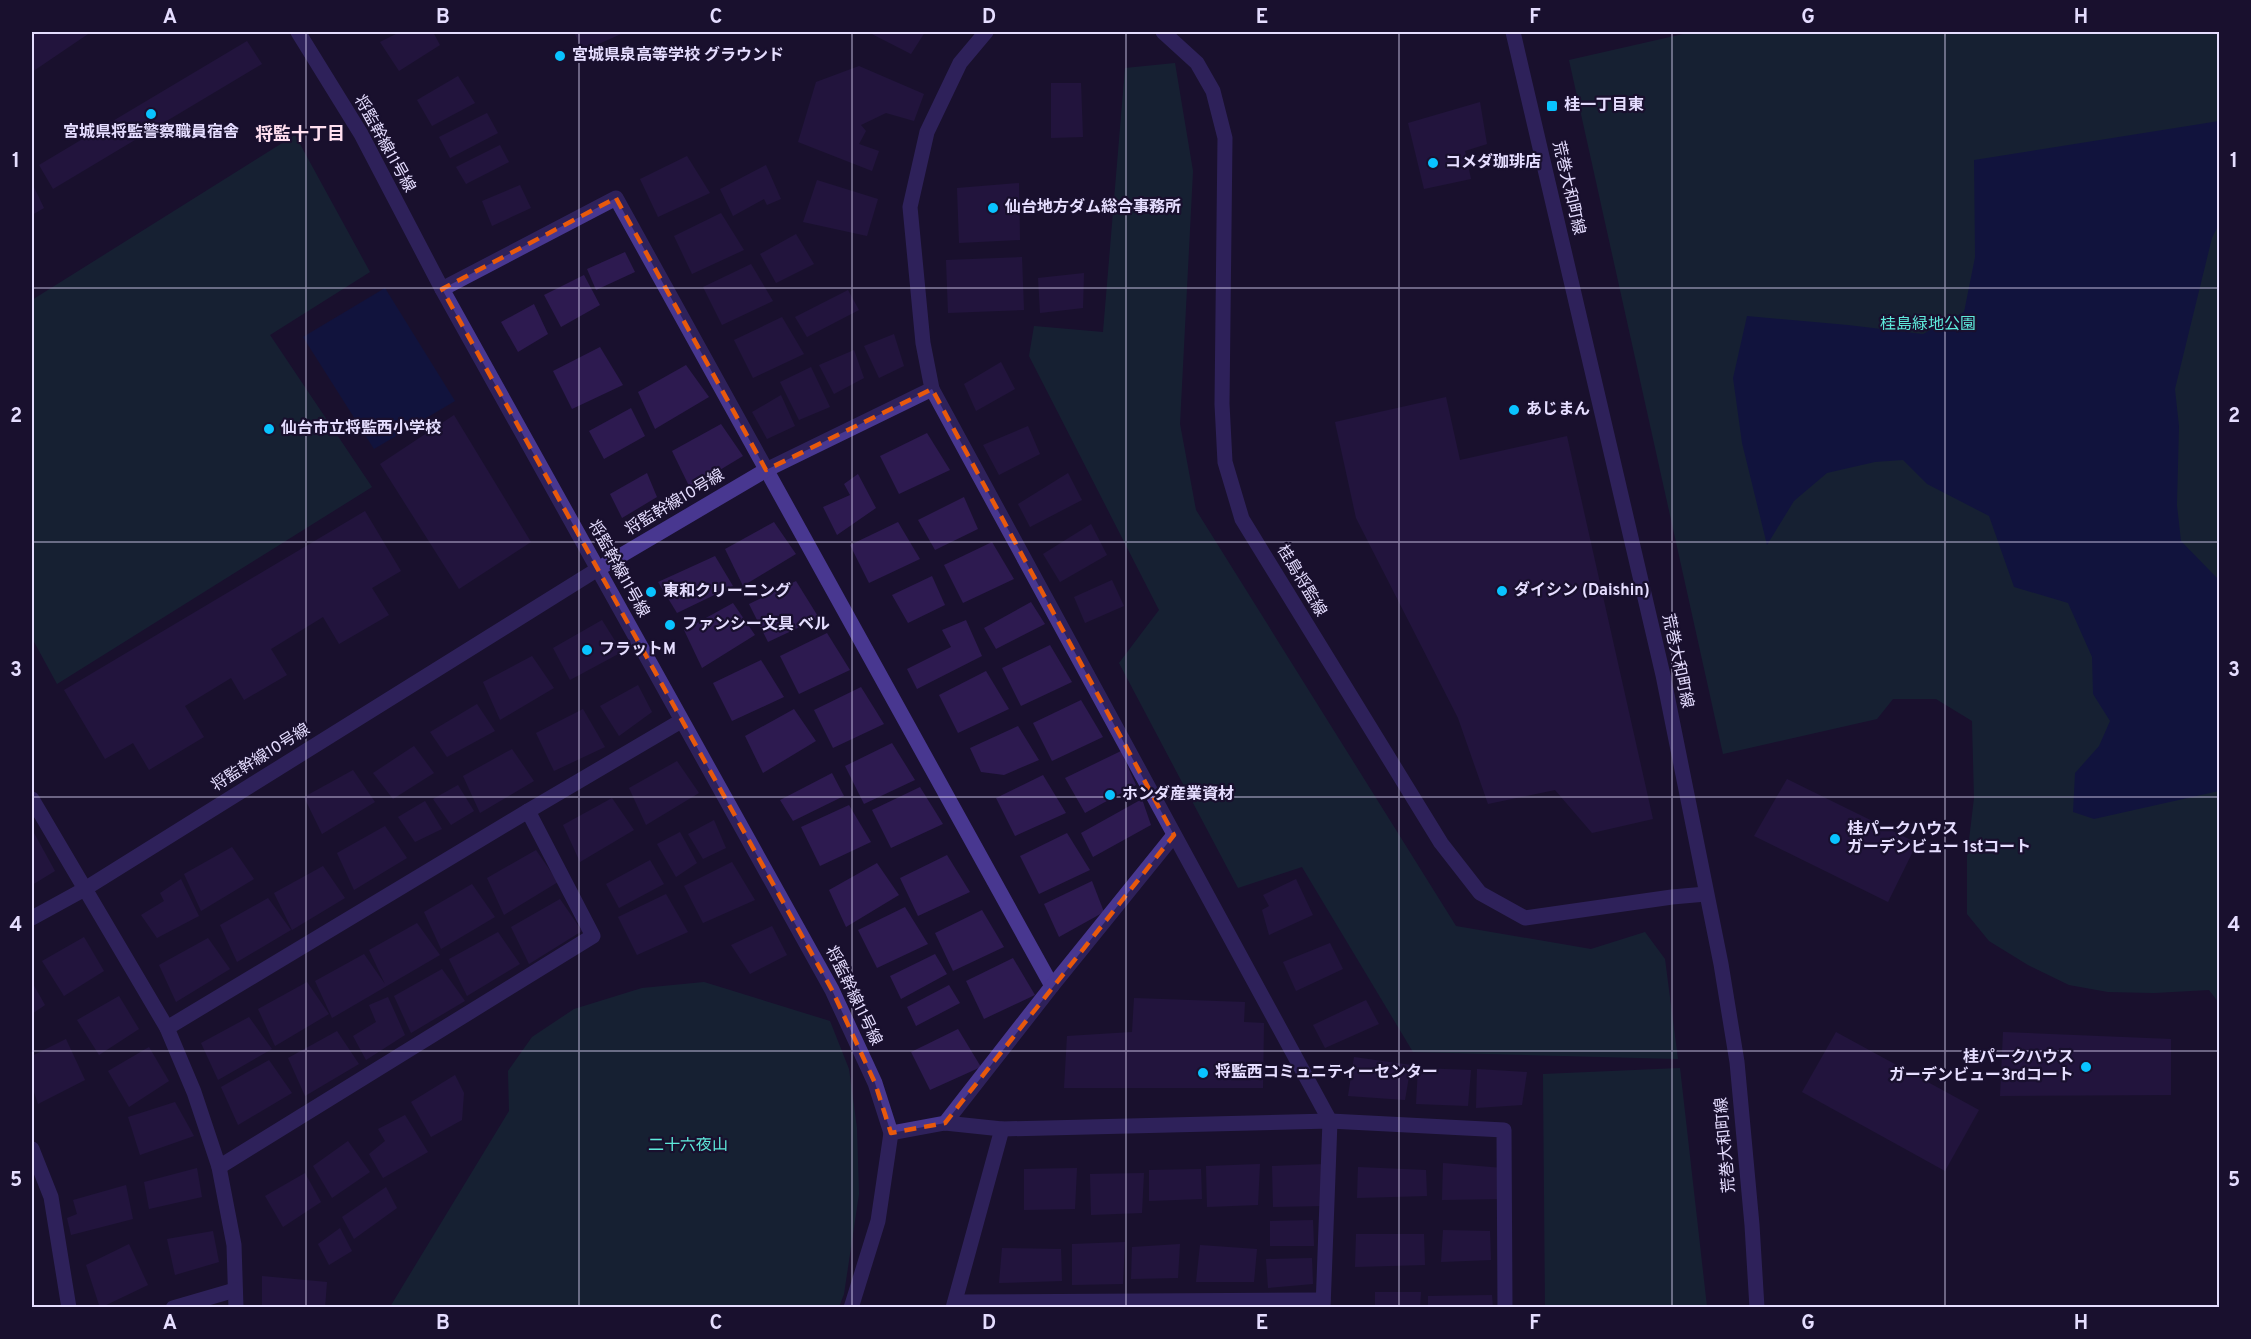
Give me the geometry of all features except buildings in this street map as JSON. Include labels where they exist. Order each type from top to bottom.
[{"type":"street","name":"将監幹線11号線","points":[[298,32],[361,134],[442,289],[832,990],[875,1083],[891,1133],[878,1221],[851,1308]]},
{"type":"street","points":[[986,32],[960,63],[927,132],[910,207],[923,343],[932,388],[1330,1121],[1323,1304],[954,1305],[1002,1129]]},
{"type":"street","name":"桂島将監線","points":[[1163,32],[1197,63],[1213,91],[1225,138],[1222,404],[1226,462],[1242,519],[1441,843],[1480,893],[1525,918],[1706,894]]},
{"type":"street","name":"荒巻大和町線","points":[[1513,32],[1663,675],[1721,964],[1737,1062],[1757,1308]]},
{"type":"street","points":[[442,289],[616,198],[1052,986]]},
{"type":"street","name":"将監幹線10号線","points":[[32,918],[83,890],[598,569],[766,470],[932,388]]},
{"type":"street","points":[[167,1028],[681,721]]},
{"type":"street","points":[[32,799],[83,890],[167,1028],[194,1092],[219,1167],[234,1245],[236,1308]]},
{"type":"street","points":[[219,1167],[593,936],[528,811]]},
{"type":"street","points":[[945,1123],[1174,835]]},
{"type":"street","points":[[891,1133],[945,1123],[1002,1129],[1330,1121],[1504,1130],[1505,1308]]},
{"type":"street","points":[[32,1149],[51,1197],[69,1308]]},
{"type":"street","points":[[173,1308],[235,1290]]},
{"type":"highlighted area","points":[[616,198],[766,470],[932,389],[1174,835],[945,1123],[891,1133],[875,1083],[832,990],[442,289]]},
{"type":"green space","name":"桂島緑地公園","points":[[1692,32],[2219,32],[2219,1003],[2209,990],[2154,993],[2108,992],[2069,985],[2028,965],[1989,941],[1967,914],[1967,857],[1974,798],[1972,721],[1936,699],[1893,699],[1877,719],[1723,754],[1569,60]]},
{"type":"green space","points":[[1175,63],[1193,171],[1180,424],[1196,510],[1456,926],[1591,949],[1645,932],[1665,959],[1678,1059],[1413,1052],[1302,867],[1238,888],[1119,663],[1159,610],[1029,356],[1034,326],[1103,332],[1125,68]]},
{"type":"green space","points":[[295,135],[370,272],[270,335],[372,487],[57,684],[32,638],[32,300]]},
{"type":"green space","name":"二十六夜山","points":[[704,982],[830,1021],[849,1069],[857,1128],[859,1194],[844,1294],[839,1307],[390,1307],[509,1111],[508,1071],[532,1037],[574,1009],[642,988]]},
{"type":"green space","points":[[1680,1068],[1707,1307],[1545,1307],[1543,1074]]},
{"type":"shaded area","points":[[2219,121],[2219,224],[2212,238],[2175,389],[2179,426],[2177,505],[2181,541],[2219,580],[2219,791],[2094,819],[2073,812],[2075,773],[2099,746],[2110,721],[2093,694],[2092,657],[2068,603],[2014,587],[1989,516],[1927,484],[1903,460],[1875,462],[1827,473],[1794,501],[1767,545],[1742,443],[1733,378],[1747,316],[1923,334],[1964,312],[1975,257],[1974,160]]},
{"type":"shaded area","points":[[385,288],[455,401],[374,449],[303,337]]},
{"type":"place","name":"宮城県泉高等学校 グラウンド","points":[[560,56]]},
{"type":"place","name":"桂一丁目東","points":[[1552,106]]},
{"type":"place","name":"宮城県将監警察職員宿舎","points":[[151,114]]},
{"type":"place","name":"コメダ珈琲店","points":[[1433,163]]},
{"type":"place","name":"仙台地方ダム総合事務所","points":[[993,208]]},
{"type":"place","name":"あじまん","points":[[1514,410]]},
{"type":"place","name":"仙台市立将監西小学校","points":[[269,429]]},
{"type":"place","name":"ダイシン (Daishin)","points":[[1502,591]]},
{"type":"place","name":"東和クリーニング","points":[[651,592]]},
{"type":"place","name":"ファンシー文具 ベル","points":[[670,625]]},
{"type":"place","name":"フラットM","points":[[587,650]]},
{"type":"place","name":"ホンダ産業資材","points":[[1110,795]]},
{"type":"place","name":"桂パークハウス ガーデンビュー 1stコート","points":[[1835,839]]},
{"type":"place","name":"桂パークハウス ガーデンビュー3rdコート","points":[[2086,1067]]},
{"type":"place","name":"将監西コミュニティーセンター","points":[[1203,1073]]},
{"type":"district","name":"将監十丁目","points":[[300,135]]}]
